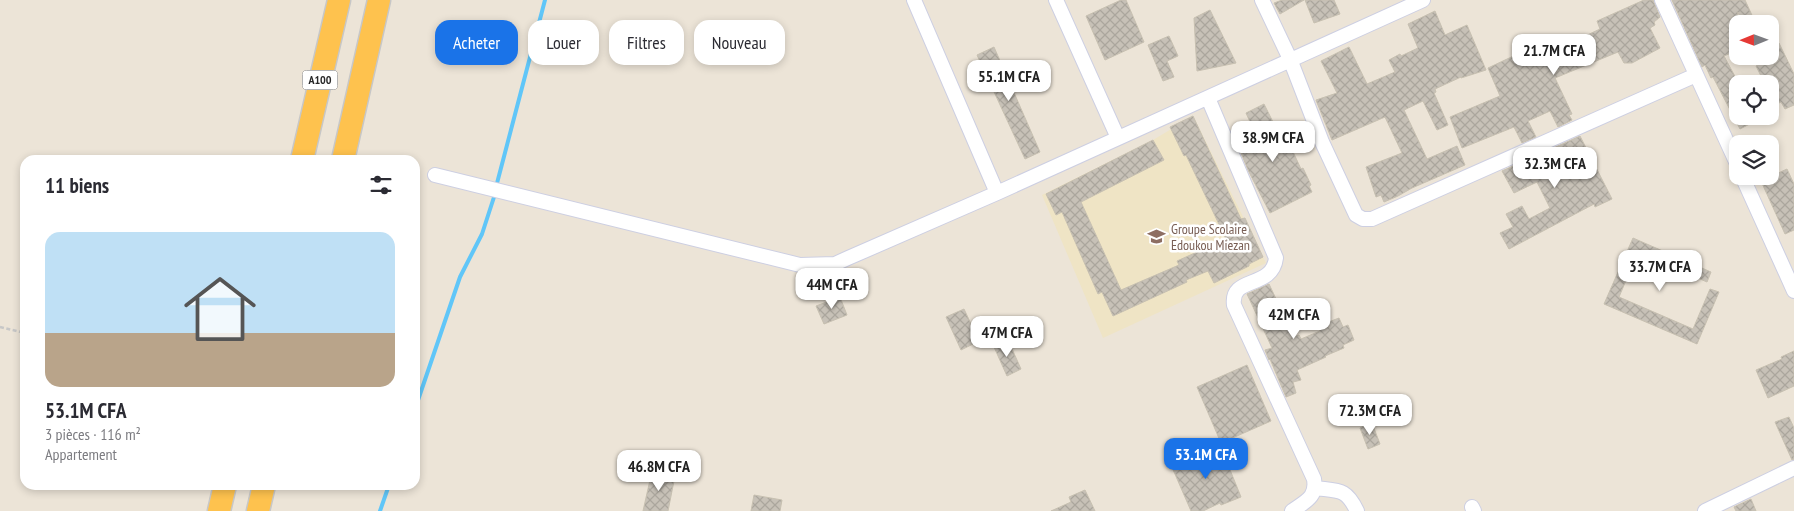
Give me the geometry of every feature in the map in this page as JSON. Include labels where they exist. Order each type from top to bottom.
[{"type":"highway","name":"A100","points":[[303,155],[339,0]]},
{"type":"highway","points":[[344,155],[379,0]]},
{"type":"highway","points":[[219,511],[224,490]]},
{"type":"highway","points":[[258,511],[263,490]]},
{"type":"street","points":[[914,0],[997,193]]},
{"type":"street","points":[[1056,0],[1118,138]]},
{"type":"street","points":[[1262,0],[1290,60],[1322,142],[1356,215],[1362,219],[1372,219],[1696,74]]},
{"type":"street","points":[[435,175],[800,265],[834,264],[997,193],[1423,0]]},
{"type":"street","points":[[1662,0],[1729,146]]},
{"type":"street","points":[[1208,98],[1276,258],[1275,268],[1267,276],[1238,289],[1232,297],[1314,479],[1315,488],[1312,496],[1292,511]]},
{"type":"street","points":[[1746,185],[1794,291]]},
{"type":"street","points":[[1705,511],[1794,468]]},
{"type":"street","points":[[1315,488],[1346,493],[1357,511]]},
{"type":"path","points":[[0,328],[20,332]]},
{"type":"shaded area","name":"Groupe Scolaire Edoukou Miezan","points":[[1193,116],[1266,263],[1103,338],[1042,195],[1153,140]]},
{"type":"building","points":[[1121,0],[1126,0],[1144,42],[1105,60],[1086,16]]},
{"type":"building","points":[[1282,0],[1304,0],[1280,14],[1274,3]]},
{"type":"building","points":[[1305,0],[1334,0],[1340,14],[1314,23]]},
{"type":"building","points":[[1644,0],[1653,0],[1660,17],[1654,22],[1655,25],[1650,28],[1660,48],[1632,63],[1624,63],[1618,52],[1555,78],[1572,114],[1569,115],[1572,120],[1558,127],[1550,111],[1528,121],[1536,137],[1522,143],[1514,127],[1462,148],[1450,117],[1500,96],[1488,68],[1539,44],[1545,55],[1600,29],[1597,21]]},
{"type":"building","points":[[1672,0],[1745,0],[1752,15],[1739,15],[1738,12],[1738,15],[1729,15],[1729,54],[1724,56],[1734,75],[1729,75],[1729,108],[1713,77],[1711,78],[1705,65],[1702,67]]},
{"type":"building","points":[[1210,10],[1236,63],[1197,71],[1194,18]]},
{"type":"building","points":[[1435,11],[1445,35],[1467,25],[1486,70],[1461,77],[1435,89],[1436,92],[1434,93],[1448,125],[1437,130],[1423,101],[1404,110],[1427,159],[1457,146],[1465,165],[1384,202],[1381,195],[1376,197],[1366,167],[1402,153],[1385,117],[1332,140],[1316,100],[1337,93],[1321,61],[1349,47],[1367,84],[1395,72],[1389,60],[1418,48],[1408,24]]},
{"type":"building","points":[[1169,36],[1178,56],[1167,61],[1174,77],[1163,81],[1148,45]]},
{"type":"building","points":[[1779,43],[1794,74],[1794,105],[1785,109],[1781,102],[1779,103],[1779,75],[1760,75],[1756,66],[1779,65]]},
{"type":"building","points":[[994,47],[1040,152],[1025,159],[977,55]]},
{"type":"building","points":[[1264,104],[1276,128],[1281,126],[1301,169],[1303,168],[1311,185],[1309,186],[1312,192],[1270,213],[1239,148],[1252,142],[1249,136],[1255,133],[1246,113]]},
{"type":"building","points":[[1193,116],[1241,219],[1245,218],[1263,257],[1214,283],[1208,271],[1113,316],[1102,292],[1098,294],[1062,212],[1056,215],[1046,194],[1153,140],[1164,160],[1081,202],[1121,290],[1179,265],[1177,261],[1226,239],[1186,155],[1184,156],[1170,127]]},
{"type":"building","points":[[1738,125],[1748,125],[1740,129]]},
{"type":"building","points":[[1580,136],[1612,199],[1595,207],[1594,204],[1509,249],[1500,233],[1513,227],[1506,214],[1522,206],[1529,219],[1550,208],[1537,182],[1514,193],[1502,171]]},
{"type":"building","points":[[1787,169],[1794,184],[1794,230],[1785,234],[1763,185],[1779,185],[1779,173]]},
{"type":"building","points":[[1633,238],[1711,272],[1707,282],[1638,252],[1619,297],[1693,329],[1710,289],[1719,292],[1697,344],[1604,304]]},
{"type":"building","points":[[1269,284],[1294,337],[1299,335],[1301,339],[1320,331],[1318,326],[1339,318],[1343,327],[1348,325],[1354,340],[1343,345],[1344,348],[1297,370],[1301,380],[1293,382],[1296,393],[1286,397],[1265,350],[1272,348],[1247,294]]},
{"type":"building","points":[[840,297],[847,315],[824,324],[816,306]]},
{"type":"building","points":[[964,309],[979,341],[961,350],[946,317]]},
{"type":"building","points":[[1008,340],[1021,369],[1007,376],[994,347]]},
{"type":"building","points":[[1794,351],[1794,386],[1768,398],[1756,370],[1782,359],[1781,357]]},
{"type":"building","points":[[1247,365],[1271,421],[1221,443],[1197,387]]},
{"type":"building","points":[[1789,417],[1794,428],[1794,459],[1792,460],[1775,422]]},
{"type":"building","points":[[1372,423],[1380,444],[1368,449],[1360,428]]},
{"type":"building","points":[[1220,445],[1241,497],[1221,505],[1220,503],[1203,511],[1191,511],[1171,465]]},
{"type":"building","points":[[652,471],[675,476],[668,511],[643,511]]},
{"type":"building","points":[[1085,490],[1095,511],[1051,511],[1071,502],[1069,497]]},
{"type":"building","points":[[754,495],[782,500],[780,511],[751,511]]},
{"type":"building","points":[[1751,499],[1756,511],[1736,511],[1734,507]]},
{"type":"waterway","points":[[496,187],[545,0]]},
{"type":"waterway","points":[[420,394],[460,277],[482,234],[495,194]]},
{"type":"waterway","points":[[380,511],[387,490]]},
{"type":"place","name":"Groupe Scolaire Edoukou Miezan","points":[[1157,237]]}]
